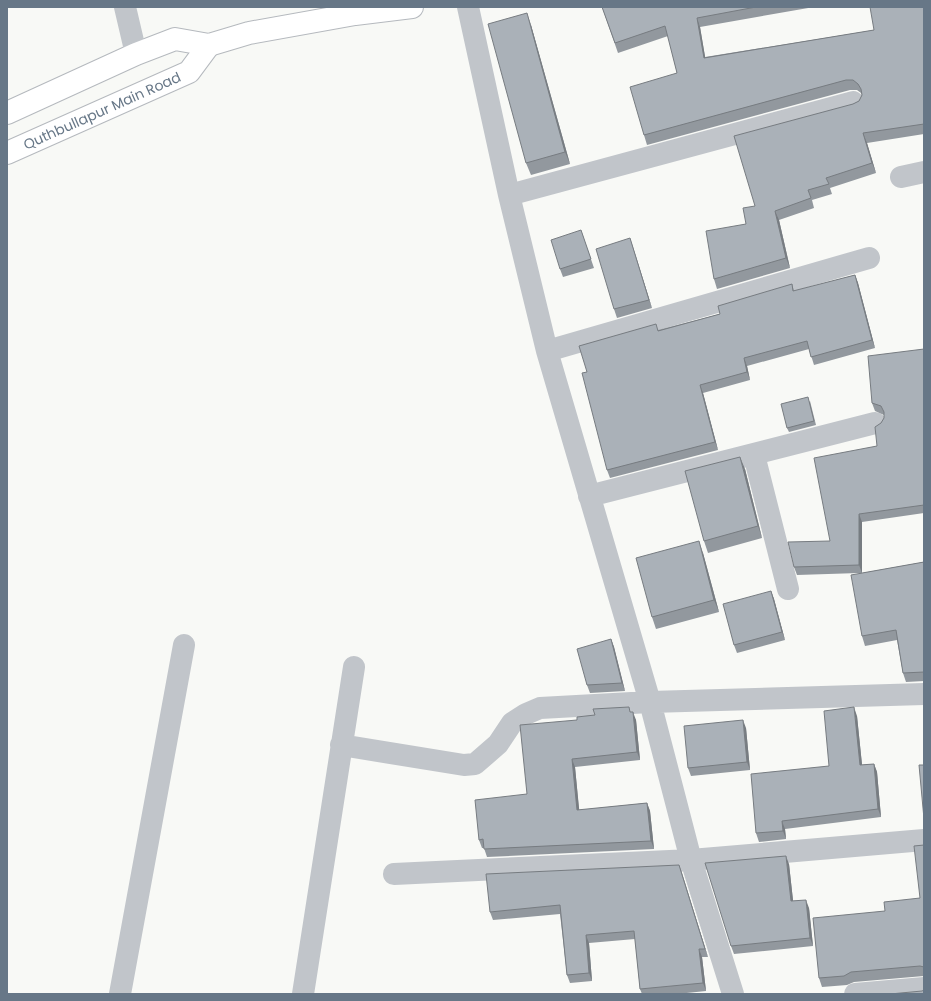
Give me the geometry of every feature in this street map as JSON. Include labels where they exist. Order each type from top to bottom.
[{"type":"main road","points":[[7,113],[136,54],[175,39],[209,45],[249,33],[355,14],[412,7]]},
{"type":"main road","name":"Quthbullapur Main Road","points":[[7,153],[189,72],[209,45]]},
{"type":"street","points":[[125,7],[136,54]]},
{"type":"street","points":[[468,7],[509,195],[547,351],[650,702],[691,860],[733,994]]},
{"type":"street","points":[[509,195],[853,102]]},
{"type":"street","points":[[901,177],[924,172]]},
{"type":"street","points":[[547,351],[870,258]]},
{"type":"street","points":[[590,496],[875,423]]},
{"type":"street","points":[[754,455],[788,589]]},
{"type":"street","points":[[120,994],[184,645]]},
{"type":"street","points":[[303,994],[354,667]]},
{"type":"street","points":[[341,745],[464,765],[475,764],[498,744],[512,723],[526,714],[540,708],[650,702],[924,694]]},
{"type":"street","points":[[394,874],[691,860],[924,840]]},
{"type":"street","points":[[855,994],[924,988]]},
{"type":"building","points":[[602,7],[756,7],[697,18],[704,58],[874,30],[870,7],[924,7],[924,124],[863,133],[872,163],[826,178],[829,184],[808,190],[811,198],[775,211],[786,258],[714,279],[706,231],[746,224],[743,208],[755,206],[734,136],[853,104],[859,101],[862,95],[861,89],[853,80],[846,80],[644,135],[630,87],[677,73],[665,26],[615,43]]},
{"type":"building","points":[[527,13],[565,152],[526,163],[488,24]]},
{"type":"building","points":[[581,230],[591,259],[560,269],[551,240]]},
{"type":"building","points":[[630,238],[649,300],[614,309],[596,249]]},
{"type":"building","points":[[855,275],[872,340],[811,357],[807,341],[744,358],[747,372],[700,385],[715,442],[607,470],[582,373],[587,372],[579,346],[656,324],[658,331],[720,314],[718,306],[792,284],[793,291]]},
{"type":"building","points":[[924,349],[924,505],[859,514],[859,565],[794,567],[788,542],[830,541],[814,458],[877,446],[875,427],[881,423],[884,418],[884,412],[881,406],[872,403],[868,356]]},
{"type":"building","points":[[808,397],[814,421],[787,428],[781,404]]},
{"type":"building","points":[[740,457],[758,526],[704,541],[685,471]]},
{"type":"building","points":[[699,541],[714,600],[652,617],[636,558]]},
{"type":"building","points":[[924,562],[924,672],[903,673],[896,630],[862,636],[851,575]]},
{"type":"building","points":[[771,591],[782,632],[734,645],[723,604]]},
{"type":"building","points":[[611,639],[622,683],[587,685],[577,649]]},
{"type":"building","points":[[629,707],[630,712],[633,712],[637,752],[572,759],[577,810],[647,803],[651,841],[484,849],[483,839],[479,840],[475,800],[527,794],[520,725],[577,720],[577,717],[595,715],[593,709]]},
{"type":"building","points":[[854,707],[860,765],[874,764],[878,809],[782,821],[783,831],[756,833],[751,774],[829,766],[824,711]]},
{"type":"building","points":[[743,720],[747,762],[688,768],[684,726]]},
{"type":"building","points":[[919,765],[924,765],[924,819]]},
{"type":"building","points":[[924,845],[924,967],[920,966],[851,972],[844,976],[819,978],[813,918],[885,911],[884,902],[920,898],[914,846]]},
{"type":"building","points":[[786,856],[791,901],[806,900],[810,938],[731,946],[705,863]]},
{"type":"building","points":[[679,865],[705,949],[699,949],[703,983],[640,989],[634,931],[586,935],[589,973],[567,975],[560,905],[490,912],[486,874]]},
{"type":"building","points":[[924,990],[924,994],[890,994],[922,991]]}]
